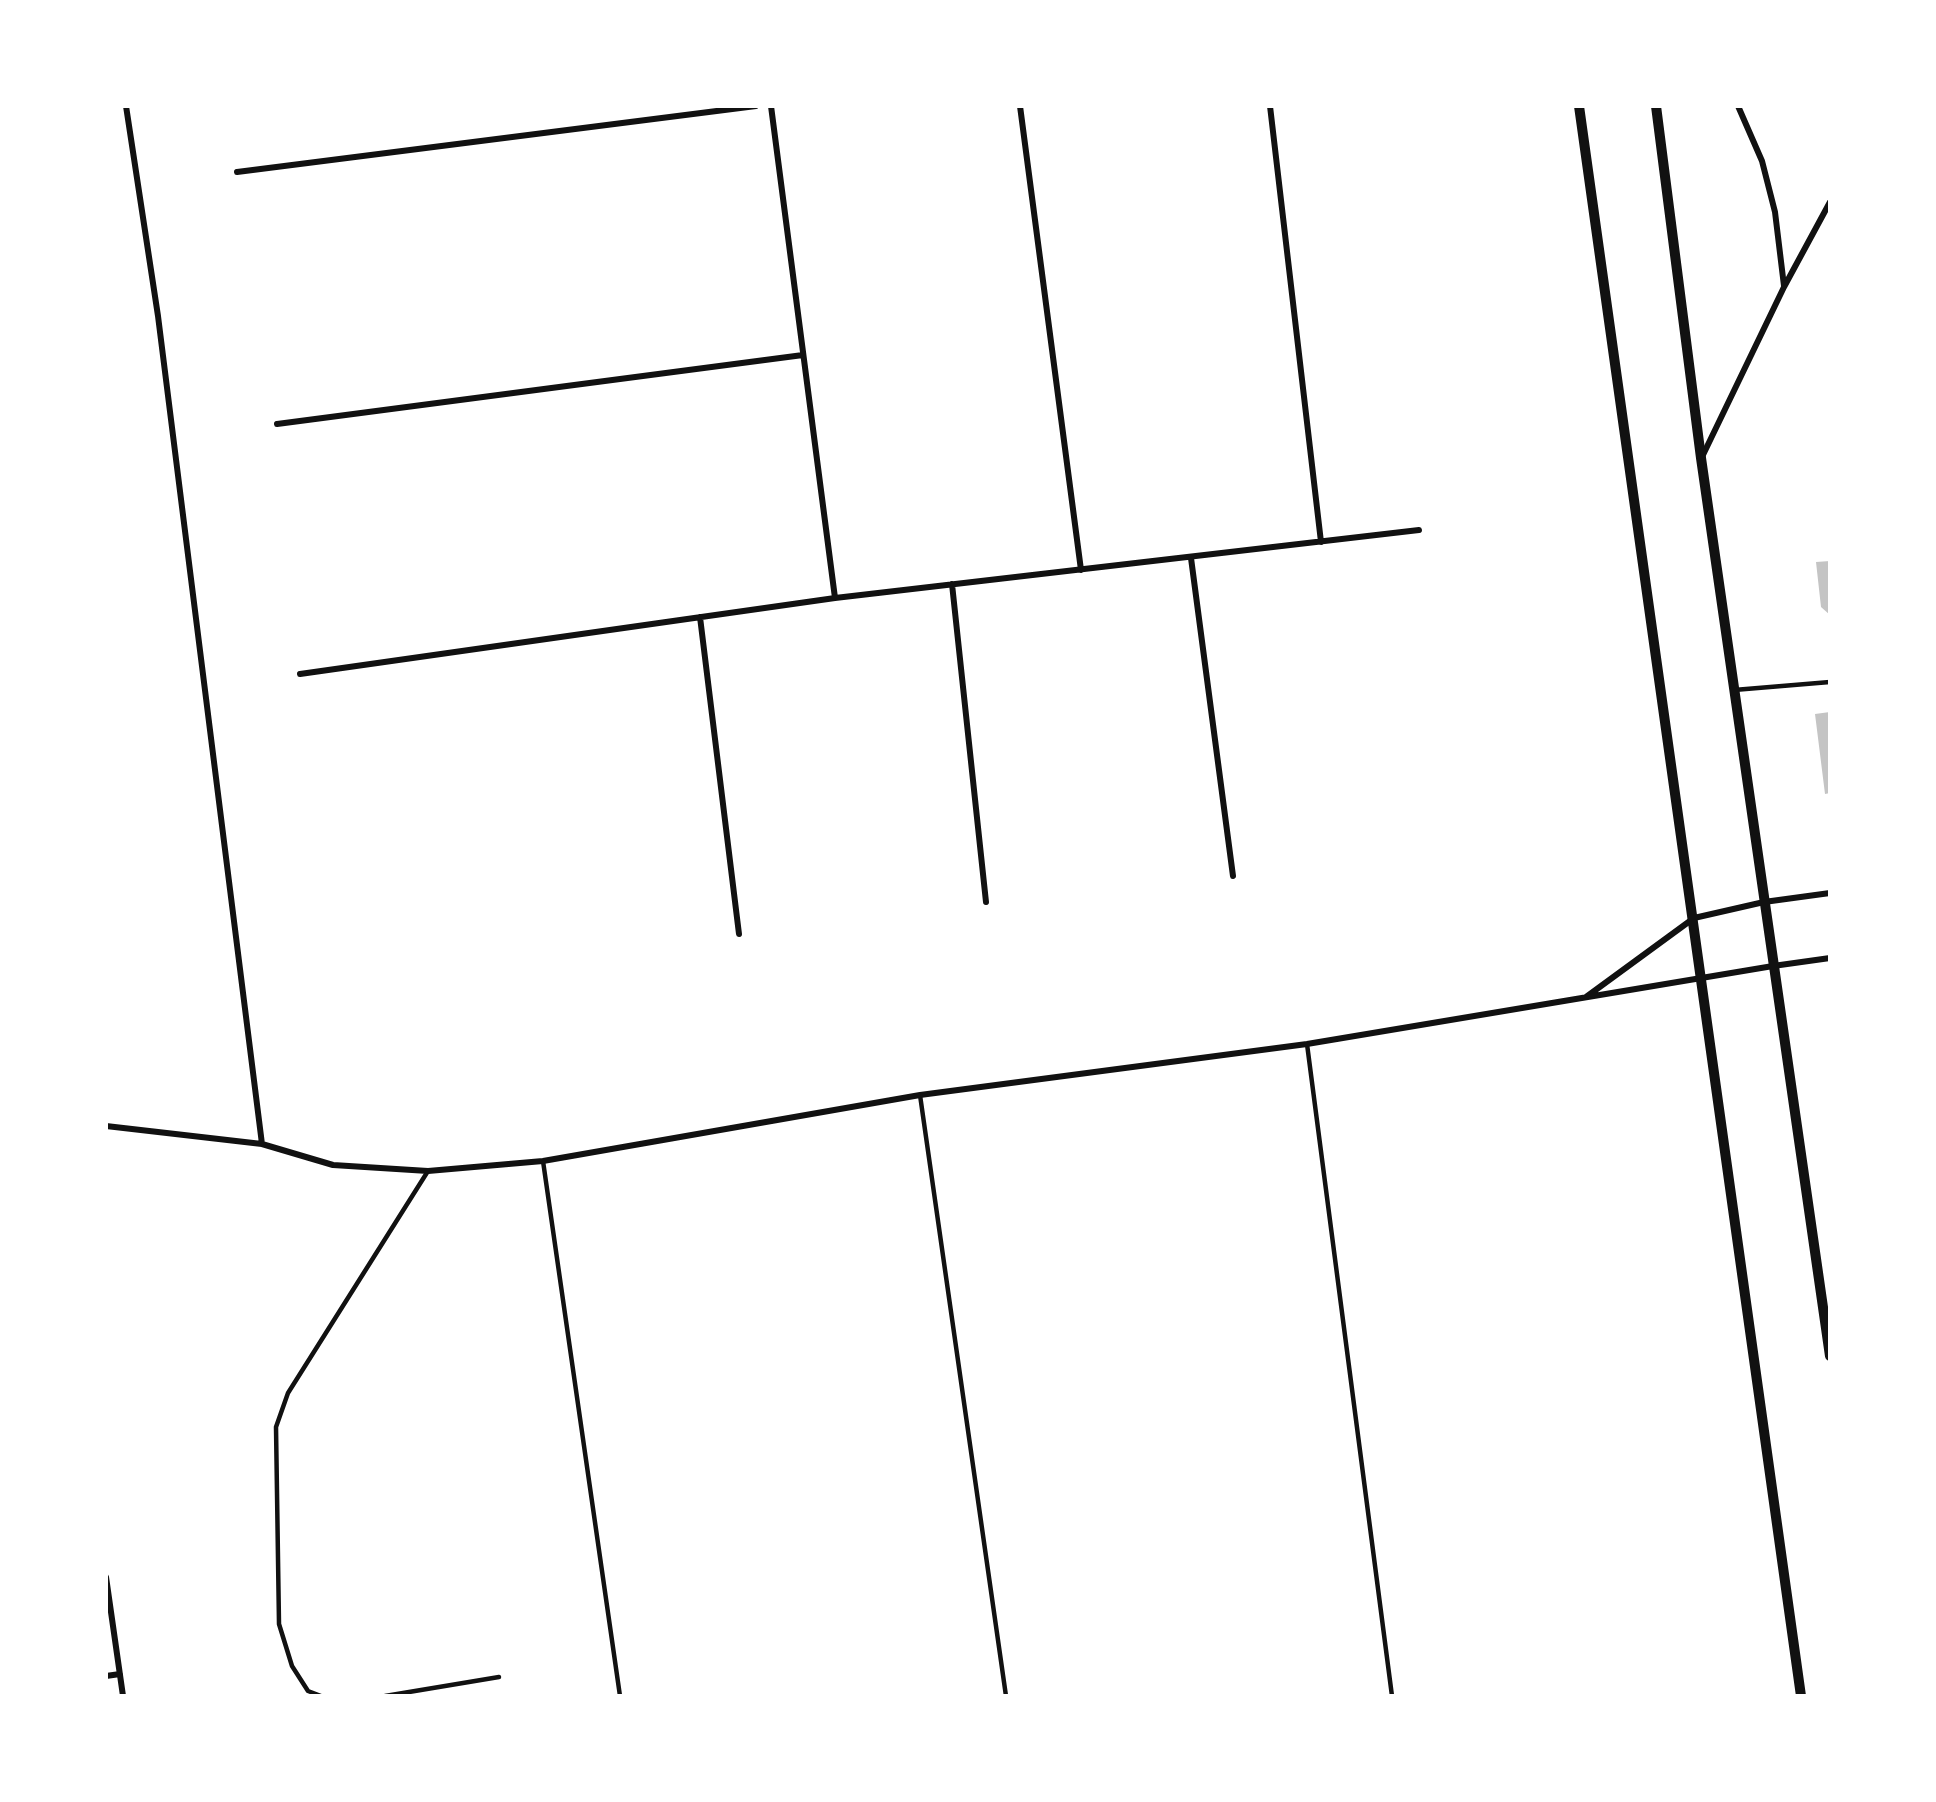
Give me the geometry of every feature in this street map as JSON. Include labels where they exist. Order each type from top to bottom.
[{"type":"street","points":[[126,106],[158,316],[262,1144]]},
{"type":"street","points":[[237,172],[756,106]]},
{"type":"street","points":[[771,106],[835,598]]},
{"type":"street","points":[[1020,106],[1081,570]]},
{"type":"street","points":[[1270,106],[1321,542]]},
{"type":"street","points":[[1579,106],[1801,1695]]},
{"type":"street","points":[[1656,106],[1701,458],[1830,1356]]},
{"type":"street","points":[[1738,106],[1762,161],[1775,212],[1784,287]]},
{"type":"street","points":[[1701,458],[1784,287],[1830,202]]},
{"type":"street","points":[[277,424],[803,355]]},
{"type":"street","points":[[300,674],[835,598],[1419,530]]},
{"type":"street","points":[[1191,558],[1233,876]]},
{"type":"street","points":[[952,584],[986,902]]},
{"type":"street","points":[[700,617],[739,934]]},
{"type":"street","points":[[1583,999],[1694,918],[1764,902],[1830,893]]},
{"type":"street","points":[[106,1126],[262,1144],[333,1165],[428,1171],[543,1161],[920,1095],[1307,1044],[1830,958]]},
{"type":"street","points":[[106,1577],[123,1695]]},
{"type":"street","points":[[106,1677],[120,1674]]},
{"type":"lane","points":[[1734,690],[1830,682]]},
{"type":"lane","points":[[1307,1044],[1392,1695]]},
{"type":"lane","points":[[920,1095],[1006,1695]]},
{"type":"lane","points":[[543,1161],[620,1695]]},
{"type":"lane","points":[[321,1695],[308,1691],[292,1666],[279,1624],[276,1427],[288,1393],[428,1171]]},
{"type":"lane","points":[[386,1695],[499,1677]]},
{"type":"building","points":[[1830,561],[1830,615],[1821,607],[1816,562]]},
{"type":"building","points":[[1830,712],[1830,793],[1825,794],[1815,714]]}]
